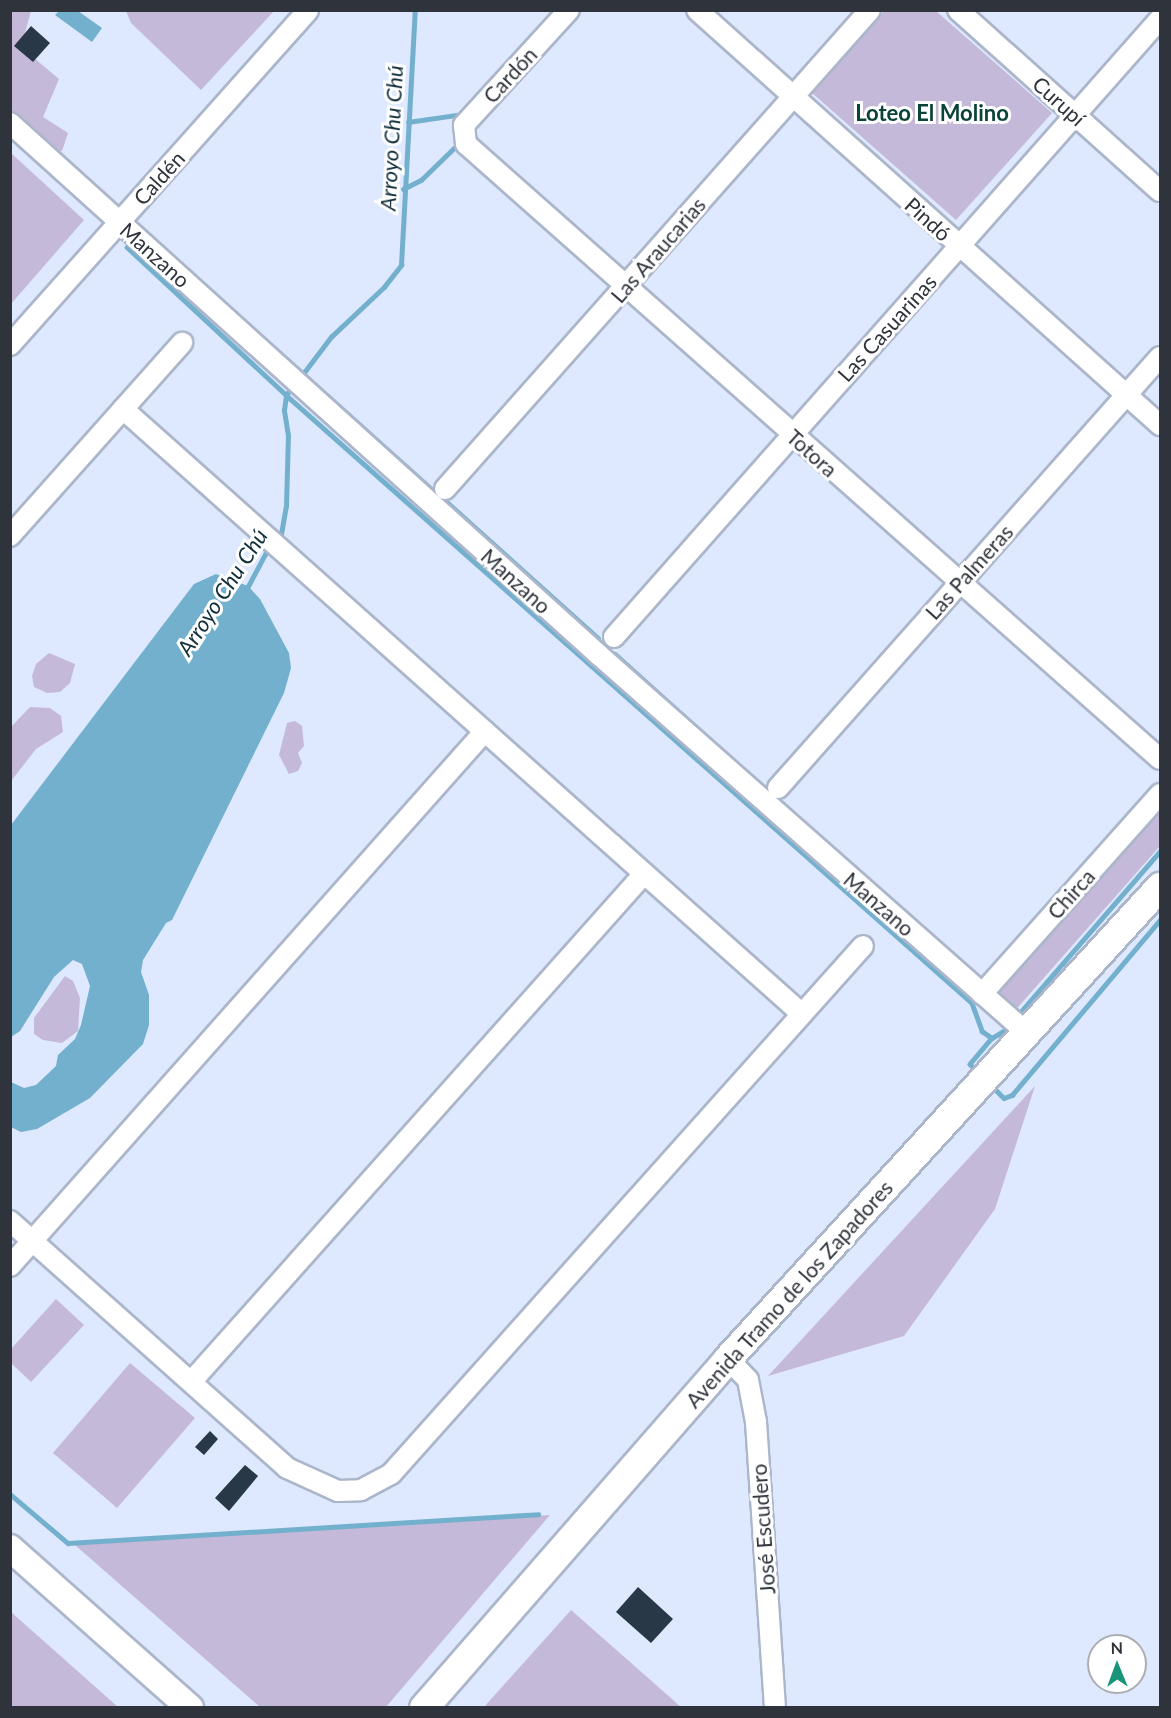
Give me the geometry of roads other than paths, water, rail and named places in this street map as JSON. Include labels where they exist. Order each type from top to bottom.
[{"type":"highway","name":"Avenida Tramo de los Zapadores","points":[[424,1707],[728,1359],[1161,886]]},
{"type":"main road","points":[[10,1548],[189,1707]]},
{"type":"street","name":"Caldén","points":[[10,345],[308,10]]},
{"type":"street","name":"Cardón","points":[[466,144],[464,124],[569,10]]},
{"type":"street","name":"Pindó","points":[[697,10],[959,247],[1161,425]]},
{"type":"street","name":"Las Araucarias","points":[[445,489],[870,10]]},
{"type":"street","name":"Curupí","points":[[958,10],[1161,191]]},
{"type":"street","name":"Las Casuarinas","points":[[614,637],[1161,19]]},
{"type":"street","name":"Manzano","points":[[10,123],[296,382],[1027,1033]]},
{"type":"street","name":"Totora","points":[[466,144],[958,583],[1161,759]]},
{"type":"street","points":[[10,536],[182,343]]},
{"type":"street","name":"Las Palmeras","points":[[778,788],[1161,357]]},
{"type":"street","points":[[123,409],[802,1014]]},
{"type":"street","points":[[10,1266],[485,731]]},
{"type":"street","name":"Chirca","points":[[982,994],[1161,794]]},
{"type":"street","points":[[195,1378],[644,874]]},
{"type":"street","points":[[10,1207],[36,1237],[195,1378],[287,1468],[319,1485],[338,1491],[361,1490],[391,1474],[863,946]]},
{"type":"street","points":[[10,1221],[36,1237]]},
{"type":"street","name":"José Escudero","points":[[728,1359],[748,1380],[756,1422],[775,1707]]},
{"type":"water","points":[[59,11],[78,11],[102,28],[92,42],[55,15]]},
{"type":"water","points":[[216,574],[248,586],[260,599],[289,653],[291,668],[284,693],[172,920],[166,923],[143,960],[141,972],[149,995],[149,1025],[143,1044],[90,1098],[37,1129],[21,1132],[11,1127],[11,1082],[24,1088],[36,1085],[56,1066],[58,1055],[75,1039],[81,1025],[90,986],[82,964],[73,960],[54,977],[20,1031],[11,1037],[11,825],[194,584]]},
{"type":"waterway","name":"Arroyo Chu Chú","points":[[299,379],[331,337],[384,287],[401,265],[415,10]]},
{"type":"waterway","points":[[408,122],[456,115]]},
{"type":"waterway","points":[[403,189],[421,180],[454,148]]},
{"type":"waterway","points":[[144,231],[430,488]]},
{"type":"waterway","points":[[127,247],[286,395],[972,1003],[982,1031],[992,1038],[970,1064],[976,1070]]},
{"type":"waterway","name":"Arroyo Chu Chú","points":[[276,539],[281,534],[286,506],[288,436],[284,410],[286,395],[294,385]]},
{"type":"waterway","points":[[448,503],[598,638]]},
{"type":"waterway","name":"Arroyo Chu Chú","points":[[246,590],[270,545]]},
{"type":"waterway","points":[[615,654],[745,771]]},
{"type":"waterway","points":[[1018,1015],[1160,851]]},
{"type":"waterway","points":[[994,1088],[1004,1098],[1012,1095],[1160,920]]},
{"type":"waterway","points":[[992,1038],[1003,1031]]},
{"type":"waterway","points":[[10,1494],[68,1543],[538,1514]]},
{"type":"district","name":"Loteo El Molino","points":[[932,113]]}]
